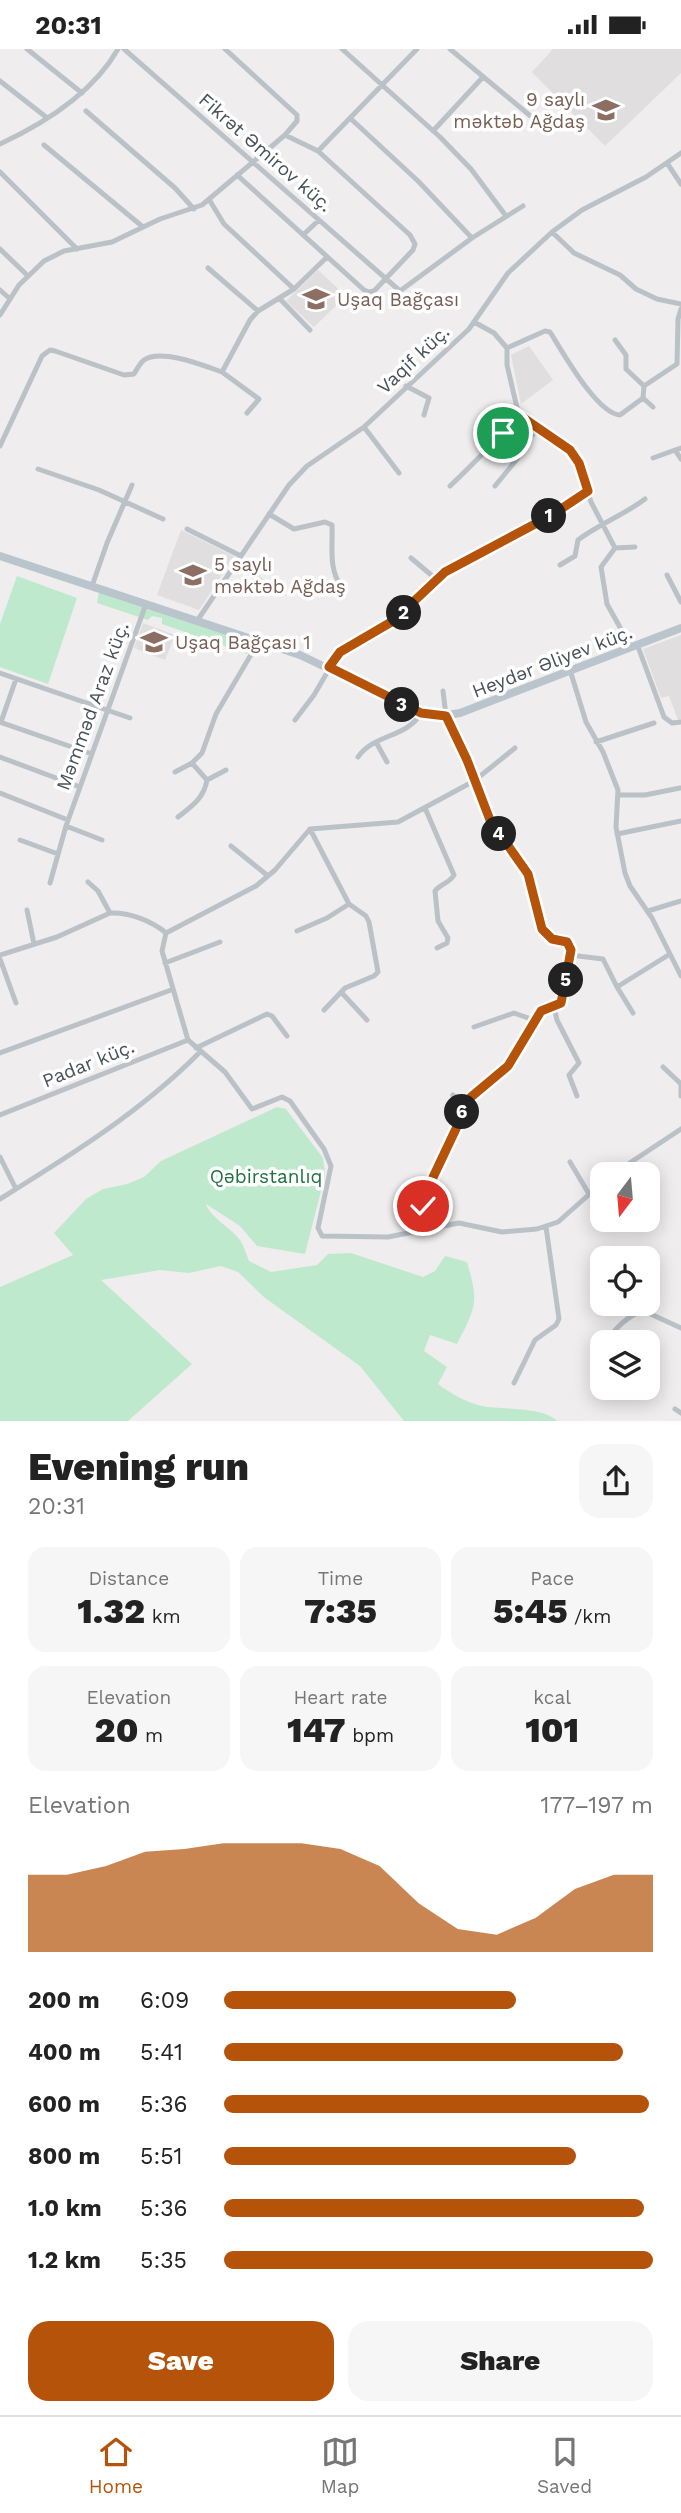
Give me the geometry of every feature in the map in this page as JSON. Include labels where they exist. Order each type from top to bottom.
[{"type":"main road","name":"Heydər Əliyev küç.","points":[[0,556],[259,641],[329,667],[421,713],[446,716],[681,628]]},
{"type":"street","points":[[27,49],[82,93]]},
{"type":"street","points":[[2,140],[46,117],[82,93],[102,74],[118,49]]},
{"type":"street","name":"Fikrət Əmirov küç.","points":[[124,49],[385,279]]},
{"type":"street","points":[[0,315],[9,299],[44,261],[56,254],[113,242],[172,214],[194,209],[209,201],[285,135],[297,121],[297,115],[225,49]]},
{"type":"street","points":[[342,49],[471,169],[506,216]]},
{"type":"street","points":[[318,151],[417,49]]},
{"type":"street","points":[[450,49],[540,124]]},
{"type":"street","points":[[433,131],[483,77]]},
{"type":"street","points":[[0,81],[46,117]]},
{"type":"street","points":[[86,111],[175,188],[194,209]]},
{"type":"street","points":[[350,118],[418,181],[472,238]]},
{"type":"street","points":[[237,175],[364,290],[374,291],[412,250],[415,244],[410,235],[318,151],[285,135]]},
{"type":"street","points":[[44,145],[144,227]]},
{"type":"street","name":"Vaqif küç.","points":[[197,621],[289,485],[307,466],[364,427],[474,322],[508,273],[552,232],[582,210],[646,177],[681,153]]},
{"type":"street","points":[[667,163],[681,184]]},
{"type":"street","points":[[0,172],[77,249]]},
{"type":"street","points":[[209,201],[224,224],[294,289]]},
{"type":"street","points":[[385,279],[400,291],[472,238],[523,206]]},
{"type":"street","points":[[303,235],[319,219]]},
{"type":"street","points":[[552,232],[574,253],[620,275],[636,289],[681,307],[678,319],[677,363],[643,386]]},
{"type":"street","points":[[0,249],[28,276]]},
{"type":"street","points":[[222,372],[242,333],[258,311],[294,289],[327,257]]},
{"type":"street","points":[[208,268],[258,311]]},
{"type":"street","points":[[0,290],[9,299]]},
{"type":"street","points":[[280,299],[310,330]]},
{"type":"street","points":[[474,322],[494,333],[507,348],[507,365],[520,414],[573,454],[579,463],[588,491],[615,548]]},
{"type":"street","points":[[507,348],[547,331],[585,385],[612,414],[620,415],[643,398]]},
{"type":"street","points":[[615,340],[626,355],[626,369],[643,386],[643,398],[653,407]]},
{"type":"street","points":[[0,446],[42,356],[50,350],[124,376],[134,374],[141,362],[155,357],[178,358],[222,372],[259,399],[247,413]]},
{"type":"street","points":[[406,386],[428,396],[424,415]]},
{"type":"street","points":[[491,427],[520,414]]},
{"type":"street","points":[[450,486],[520,414]]},
{"type":"street","points":[[364,427],[399,473]]},
{"type":"street","points":[[495,486],[517,459],[526,441],[538,429]]},
{"type":"street","points":[[653,458],[678,449],[681,460]]},
{"type":"street","points":[[38,469],[124,501],[163,519]]},
{"type":"street","points":[[92,586],[132,485]]},
{"type":"street","points":[[295,720],[345,647],[383,628],[407,610],[445,572],[552,515],[588,491]]},
{"type":"street","points":[[561,565],[575,556],[578,540],[602,522],[632,509],[645,499]]},
{"type":"street","points":[[269,514],[295,530],[325,522],[332,525],[332,561],[336,580],[342,588]]},
{"type":"street","points":[[187,529],[241,556]]},
{"type":"street","points":[[615,548],[635,547]]},
{"type":"street","points":[[615,548],[601,567],[604,598],[634,645],[664,717],[672,723],[681,722]]},
{"type":"street","points":[[411,558],[436,579]]},
{"type":"street","points":[[237,563],[266,585]]},
{"type":"street","points":[[667,575],[681,602]]},
{"type":"street","name":"Məmməd Araz küç.","points":[[50,883],[67,823],[146,604]]},
{"type":"street","points":[[175,772],[192,763],[202,753],[216,713],[259,641]]},
{"type":"street","points":[[570,670],[586,722],[607,761],[619,795],[617,834],[628,881],[648,911],[681,976]]},
{"type":"street","points":[[0,673],[130,717]]},
{"type":"street","points":[[16,679],[0,722],[92,754]]},
{"type":"street","points":[[433,1228],[423,1202],[466,1104],[476,1091],[508,1066],[534,1020],[545,1009],[554,1007],[563,999],[571,950],[567,942],[552,939],[542,929],[528,874],[490,820],[446,716],[443,691]]},
{"type":"street","points":[[358,757],[363,749],[408,728],[421,713]]},
{"type":"street","points":[[596,742],[654,723]]},
{"type":"street","points":[[376,742],[387,762]]},
{"type":"street","points":[[516,748],[474,781],[398,822],[310,829],[256,886],[166,933],[162,943],[164,963],[188,1040],[225,1072],[252,1109],[282,1097],[290,1101],[324,1149],[331,1173],[318,1228],[322,1236],[388,1237],[459,1223],[502,1231],[546,1227],[558,1221],[589,1194],[570,1162]]},
{"type":"street","points":[[0,758],[80,787]]},
{"type":"street","points":[[192,763],[207,780]]},
{"type":"street","points":[[178,817],[200,799],[207,780],[226,770]]},
{"type":"street","points":[[619,795],[645,795],[680,788]]},
{"type":"street","name":"Məmməd Araz küç.","points":[[0,793],[67,823]]},
{"type":"street","points":[[425,808],[454,875],[435,891],[438,921],[448,938],[447,943],[438,948]]},
{"type":"street","points":[[617,834],[681,821]]},
{"type":"street","points":[[67,823],[102,840]]},
{"type":"street","points":[[310,829],[349,904],[366,916],[369,922],[378,972],[352,984],[324,1010]]},
{"type":"street","points":[[20,840],[58,853]]},
{"type":"street","points":[[231,846],[268,876]]},
{"type":"street","points":[[88,881],[110,913]]},
{"type":"street","points":[[648,911],[681,901]]},
{"type":"street","points":[[297,931],[327,918],[349,904]]},
{"type":"street","points":[[27,910],[34,944]]},
{"type":"street","points":[[16,1003],[0,957],[110,913],[149,922],[166,933]]},
{"type":"street","points":[[164,963],[220,942]]},
{"type":"street","points":[[617,987],[670,954]]},
{"type":"street","points":[[570,955],[603,959],[633,1013]]},
{"type":"street","points":[[0,1053],[171,990]]},
{"type":"street","points":[[341,992],[367,1020]]},
{"type":"street","points":[[554,1007],[557,1020],[579,1063],[569,1075],[577,1096]]},
{"type":"street","points":[[474,1027],[514,1013],[534,1020]]},
{"type":"street","points":[[0,1199],[108,1129],[168,1082],[198,1050],[267,1014],[288,1036]]},
{"type":"street","name":"Padar küç.","points":[[0,1115],[188,1040]]},
{"type":"street","points":[[663,1067],[681,1084],[681,1096]]},
{"type":"street","points":[[453,1095],[466,1104]]},
{"type":"street","points":[[631,1162],[681,1129]]},
{"type":"street","points":[[0,1157],[16,1189]]},
{"type":"street","points":[[514,1383],[535,1340],[556,1325],[559,1319],[546,1227]]},
{"type":"street","points":[[616,1330],[639,1311],[681,1328]]},
{"type":"street","points":[[675,1409],[681,1413]]},
{"type":"shaded area","name":"9 saylı məktəb Ağdaş","points":[[553,49],[681,49],[681,73],[605,146],[532,72]]},
{"type":"shaded area","name":"Uşaq Bağçası","points":[[318,270],[346,296],[314,327],[286,301]]},
{"type":"shaded area","points":[[529,346],[553,380],[521,404],[511,355]]},
{"type":"shaded area","name":"5 saylı məktəb Ağdaş","points":[[181,530],[234,556],[199,610],[157,595]]},
{"type":"shaded area","name":"Uşaq Bağçası 1","points":[[143,623],[175,635],[165,660],[134,648]]},
{"type":"shaded area","points":[[681,635],[681,719],[678,720],[669,696],[661,698],[643,649]]},
{"type":"green space","points":[[17,576],[77,598],[48,684],[0,667],[0,624]]},
{"type":"green space","points":[[99,592],[253,642],[247,654],[162,624],[162,618],[152,616],[148,620],[97,603]]},
{"type":"green space","name":"Qəbirstanlıq","points":[[277,1107],[286,1109],[323,1158],[325,1175],[305,1254],[257,1246],[240,1226],[206,1204],[211,1213],[240,1240],[249,1261],[271,1272],[317,1265],[328,1254],[351,1253],[423,1277],[435,1271],[445,1256],[467,1262],[474,1304],[457,1344],[430,1335],[424,1351],[447,1367],[438,1384],[476,1405],[532,1411],[551,1416],[557,1421],[404,1421],[360,1366],[265,1298],[238,1272],[221,1266],[189,1273],[160,1270],[101,1280],[192,1364],[128,1421],[0,1421],[0,1287],[73,1255],[54,1233],[86,1199],[103,1189],[144,1177],[161,1161]]},
{"type":"place","name":"9 saylı məktəb Ağdaş","points":[[606,110]]},
{"type":"place","name":"Uşaq Bağçası","points":[[316,299]]},
{"type":"place","name":"5 saylı məktəb Ağdaş","points":[[193,575]]},
{"type":"place","name":"Uşaq Bağçası 1","points":[[154,642]]},
{"type":"route","points":[[423,1206],[427,1190],[466,1104],[476,1091],[508,1066],[541,1011],[561,1003],[571,950],[567,942],[552,939],[542,929],[528,874],[490,820],[467,760],[446,716],[429,716],[404,706],[329,667],[334,658],[351,643],[383,628],[407,610],[445,572],[552,515],[588,491],[579,463],[570,450],[522,417],[503,433]]}]
